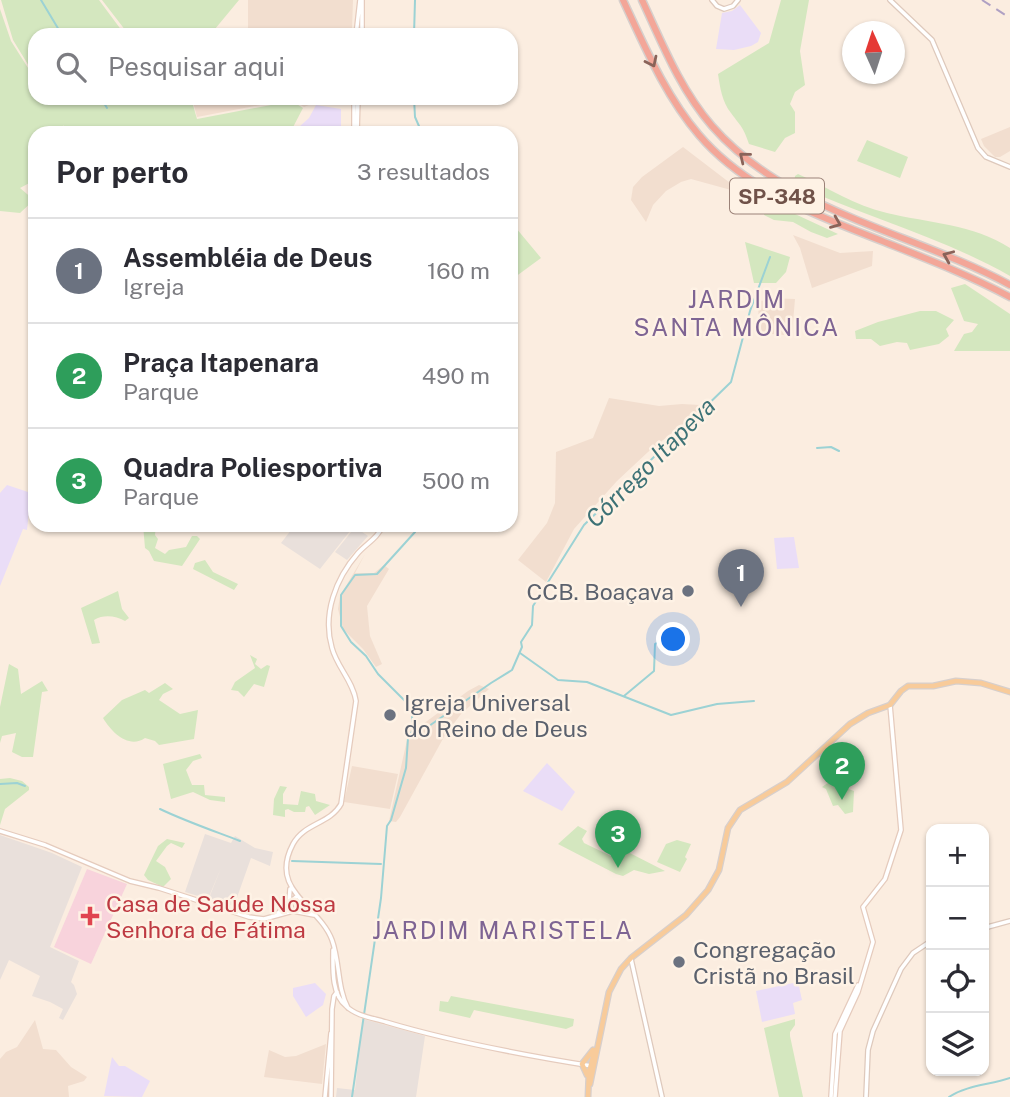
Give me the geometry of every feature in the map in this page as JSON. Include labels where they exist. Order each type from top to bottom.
[{"type":"highway","name":"SP-348","points":[[623,0],[655,69],[681,112],[720,157],[748,179],[818,216],[976,279],[1010,297]]},
{"type":"highway","name":"SP-348","points":[[642,0],[679,78],[695,104],[718,133],[752,164],[799,193],[979,268],[1010,285]]},
{"type":"main road","points":[[360,28],[361,0]]},
{"type":"main road","points":[[712,0],[724,9],[733,6],[738,0]]},
{"type":"main road","points":[[890,0],[932,40],[978,148],[986,157],[1010,167]]},
{"type":"main road","points":[[355,126],[356,105]]},
{"type":"main road","points":[[293,911],[289,902],[287,864],[293,844],[305,829],[324,820],[339,807],[350,757],[356,701],[352,686],[336,661],[331,647],[331,599],[354,559],[379,532]]},
{"type":"main road","points":[[589,1097],[589,1081],[611,986],[631,958],[686,915],[708,890],[719,870],[728,828],[740,810],[786,782],[859,717],[890,705],[908,686],[940,685],[956,681],[981,683],[1010,692]]},
{"type":"main road","points":[[833,1097],[835,1034],[856,991],[873,942],[863,907],[885,879],[901,830],[890,705]]},
{"type":"main road","points":[[0,831],[45,845],[114,876],[257,919],[293,911],[306,911],[314,915],[324,925],[333,944],[339,995],[332,1009],[331,1097]]},
{"type":"main road","points":[[290,887],[306,911]]},
{"type":"main road","points":[[277,914],[297,897]]},
{"type":"main road","points":[[989,927],[1010,921]]},
{"type":"main road","points":[[333,944],[334,978],[339,995],[348,1008],[359,1014],[411,1030],[592,1066]]},
{"type":"main road","points":[[866,1097],[867,1056],[873,1031],[907,960],[926,945]]},
{"type":"main road","points":[[631,958],[662,1097]]},
{"type":"main road","points":[[326,1097],[328,1046],[332,1028]]},
{"type":"main road","points":[[582,1064],[597,1044]]},
{"type":"main road","points":[[582,1064],[589,1081]]},
{"type":"shaded area","points":[[248,0],[353,0],[352,28],[248,28]]},
{"type":"shaded area","points":[[740,5],[761,33],[758,42],[734,50],[716,49],[722,13],[732,11]]},
{"type":"shaded area","points":[[194,105],[260,105],[197,117]]},
{"type":"shaded area","points":[[316,105],[341,109],[341,126],[300,126],[309,118]]},
{"type":"shaded area","points":[[1010,127],[1010,151],[995,157],[981,139]]},
{"type":"shaded area","points":[[683,147],[734,186],[731,190],[691,179],[681,182],[666,191],[653,205],[646,222],[631,200],[633,187],[642,177]]},
{"type":"shaded area","points":[[793,235],[840,253],[873,251],[872,266],[812,288],[800,248]]},
{"type":"shaded area","points":[[767,298],[795,299],[792,334],[759,333],[758,299],[762,301]]},
{"type":"shaded area","points":[[609,398],[659,406],[700,405],[701,410],[648,452],[617,481],[574,529],[546,582],[518,560],[547,523],[555,503],[556,452],[593,438]]},
{"type":"shaded area","points":[[7,485],[28,492],[27,530],[23,529],[0,586],[0,493]]},
{"type":"shaded area","points":[[290,532],[349,532],[320,569],[281,543]]},
{"type":"shaded area","points":[[351,532],[362,532],[368,536],[347,560],[335,552]]},
{"type":"shaded area","points":[[794,537],[799,568],[777,569],[774,538]]},
{"type":"shaded area","points":[[365,554],[355,573],[374,573],[384,565],[389,569],[367,606],[370,636],[382,664],[376,667],[343,629],[338,609],[340,596]]},
{"type":"shaded area","points":[[479,685],[489,689],[461,714],[445,735],[400,817],[396,822],[389,821],[409,731]]},
{"type":"shaded area","points":[[547,763],[575,792],[562,811],[523,791]]},
{"type":"shaded area","points":[[352,766],[398,774],[390,809],[344,802]]},
{"type":"shaded area","points":[[205,834],[231,843],[235,836],[255,848],[273,852],[270,866],[251,858],[234,906],[209,898],[221,868],[208,899],[185,892]]},
{"type":"shaded area","points":[[0,835],[52,853],[82,867],[50,947],[79,961],[71,982],[77,994],[63,1020],[59,1018],[63,1009],[32,996],[40,976],[9,960],[0,980]]},
{"type":"shaded area","name":"Casa de Saúde Nossa Senhora de Fátima","points":[[87,869],[127,884],[91,964],[54,947]]},
{"type":"shaded area","points":[[798,982],[802,1000],[793,1003],[795,1014],[762,1022],[756,991]]},
{"type":"shaded area","points":[[315,983],[326,994],[323,1005],[306,1017],[293,996],[293,988]]},
{"type":"shaded area","points":[[363,1019],[425,1036],[416,1097],[336,1097],[337,1088],[355,1090]]},
{"type":"shaded area","points":[[35,1020],[43,1049],[56,1050],[71,1067],[87,1077],[84,1081],[68,1086],[69,1097],[0,1097],[0,1059],[6,1052],[17,1047]]},
{"type":"shaded area","points":[[326,1044],[322,1084],[264,1077],[269,1050],[285,1057],[296,1056]]},
{"type":"shaded area","points":[[112,1057],[119,1066],[125,1066],[150,1081],[142,1097],[104,1096]]},
{"type":"green space","points":[[1,0],[99,0],[120,28],[28,28],[28,65],[13,40]]},
{"type":"green space","points":[[102,0],[239,0],[216,28],[124,28]]},
{"type":"green space","points":[[781,0],[809,0],[800,51],[805,85],[795,92],[790,104],[795,112],[795,133],[785,138],[775,152],[749,144],[725,104],[718,74],[769,43]]},
{"type":"green space","points":[[0,9],[11,41],[28,68],[28,105],[193,105],[197,119],[271,105],[298,105],[303,108],[294,126],[28,126],[28,184],[20,188],[28,195],[28,206],[20,213],[0,211]]},
{"type":"green space","points":[[867,140],[908,157],[900,178],[857,161]]},
{"type":"green space","points":[[798,174],[875,210],[950,225],[996,240],[1010,248],[1010,276],[930,238],[794,184]]},
{"type":"green space","points":[[765,200],[838,234],[827,238],[793,222],[774,220],[764,215]]},
{"type":"green space","points":[[518,230],[541,258],[518,275]]},
{"type":"green space","points":[[745,242],[790,257],[786,272],[776,283],[754,283]]},
{"type":"green space","points":[[965,284],[1010,314],[1010,351],[954,351],[964,334],[972,332],[978,324],[964,321],[951,288]]},
{"type":"green space","points":[[920,311],[936,311],[954,320],[946,329],[949,336],[939,344],[910,350],[907,343],[880,346],[871,339],[856,339],[855,331]]},
{"type":"green space","points":[[144,532],[155,532],[158,539],[155,548],[165,554],[169,550],[186,547],[192,536],[200,539],[182,566],[154,561],[145,548]]},
{"type":"green space","points":[[205,560],[213,572],[238,584],[234,590],[193,569],[195,563]]},
{"type":"green space","points":[[118,591],[122,609],[129,618],[125,621],[106,616],[94,620],[100,643],[92,644],[81,608]]},
{"type":"green space","points":[[250,655],[257,659],[255,664],[261,669],[270,666],[264,687],[254,684],[244,697],[238,691],[231,690],[235,682],[255,668]]},
{"type":"green space","points":[[9,664],[18,669],[21,694],[42,681],[48,691],[42,692],[33,757],[22,757],[12,752],[16,733],[2,736],[0,743],[0,707]]},
{"type":"green space","points":[[165,683],[173,689],[163,694],[159,700],[180,714],[198,710],[194,739],[159,745],[145,738],[133,742],[116,734],[103,718],[122,700],[145,690],[149,693]]},
{"type":"green space","points":[[200,754],[202,758],[193,761],[186,770],[192,785],[204,785],[205,795],[225,797],[225,802],[210,800],[193,792],[171,799],[163,764]]},
{"type":"green space","points":[[0,779],[22,781],[29,790],[5,809],[0,825]]},
{"type":"green space","points":[[829,782],[854,791],[853,812],[845,814],[838,805],[833,806],[826,789],[822,787]]},
{"type":"green space","points":[[280,786],[287,787],[283,794],[283,804],[298,805],[301,791],[315,794],[316,801],[330,805],[315,815],[309,806],[305,812],[285,810],[285,817],[273,815],[274,799]]},
{"type":"green space","points":[[578,826],[587,831],[582,839],[584,843],[611,856],[618,847],[665,871],[649,874],[634,870],[623,876],[558,844]]},
{"type":"green space","points":[[167,839],[185,843],[182,848],[171,843],[156,861],[165,867],[171,879],[163,887],[144,875],[158,846]]},
{"type":"green space","points":[[677,840],[691,844],[680,872],[657,862],[666,844]]},
{"type":"green space","points":[[451,996],[574,1019],[573,1026],[566,1029],[474,1010],[470,1018],[439,1011],[440,1001],[448,1002]]},
{"type":"green space","points":[[795,1019],[790,1036],[803,1097],[779,1097],[764,1028]]},
{"type":"waterway","points":[[41,0],[58,28]]},
{"type":"waterway","points":[[414,28],[415,0]]},
{"type":"waterway","points":[[414,105],[419,126]]},
{"type":"waterway","name":"Córrego Itapeva","points":[[413,728],[429,726],[512,670],[522,647],[521,642],[532,625],[533,606],[584,525],[731,382],[750,311],[770,257]]},
{"type":"waterway","points":[[817,448],[831,447],[839,451]]},
{"type":"waterway","points":[[352,1097],[381,898],[387,826],[406,768],[408,738],[413,730],[412,715],[405,701],[378,674],[341,626],[341,595],[355,575],[377,574],[415,532]]},
{"type":"waterway","points":[[624,696],[654,671],[655,644],[672,633]]},
{"type":"waterway","points":[[520,653],[558,680],[587,682],[671,715],[717,704],[754,701]]},
{"type":"waterway","points":[[0,784],[17,783],[25,786]]},
{"type":"waterway","points":[[160,809],[240,841]]},
{"type":"waterway","points":[[292,861],[381,864]]},
{"type":"waterway","points":[[949,1097],[1010,1078]]},
{"type":"railway","points":[[982,0],[1010,18]]},
{"type":"place","name":"CCB. Boaçava","points":[[688,591]]},
{"type":"place","name":"Assembléia de Deus","points":[[741,607]]},
{"type":"place","name":"Igreja Universal do Reino de Deus","points":[[390,715]]},
{"type":"place","name":"Praça Itapenara","points":[[842,800]]},
{"type":"place","name":"Quadra Poliesportiva","points":[[618,868]]},
{"type":"place","name":"Casa de Saúde Nossa Senhora de Fátima","points":[[90,916]]},
{"type":"place","name":"Congregação Cristã no Brasil","points":[[679,962]]},
{"type":"district","name":"JARDIM SANTA MÔNICA","points":[[737,313]]},
{"type":"district","name":"JARDIM MARISTELA","points":[[503,930]]}]
